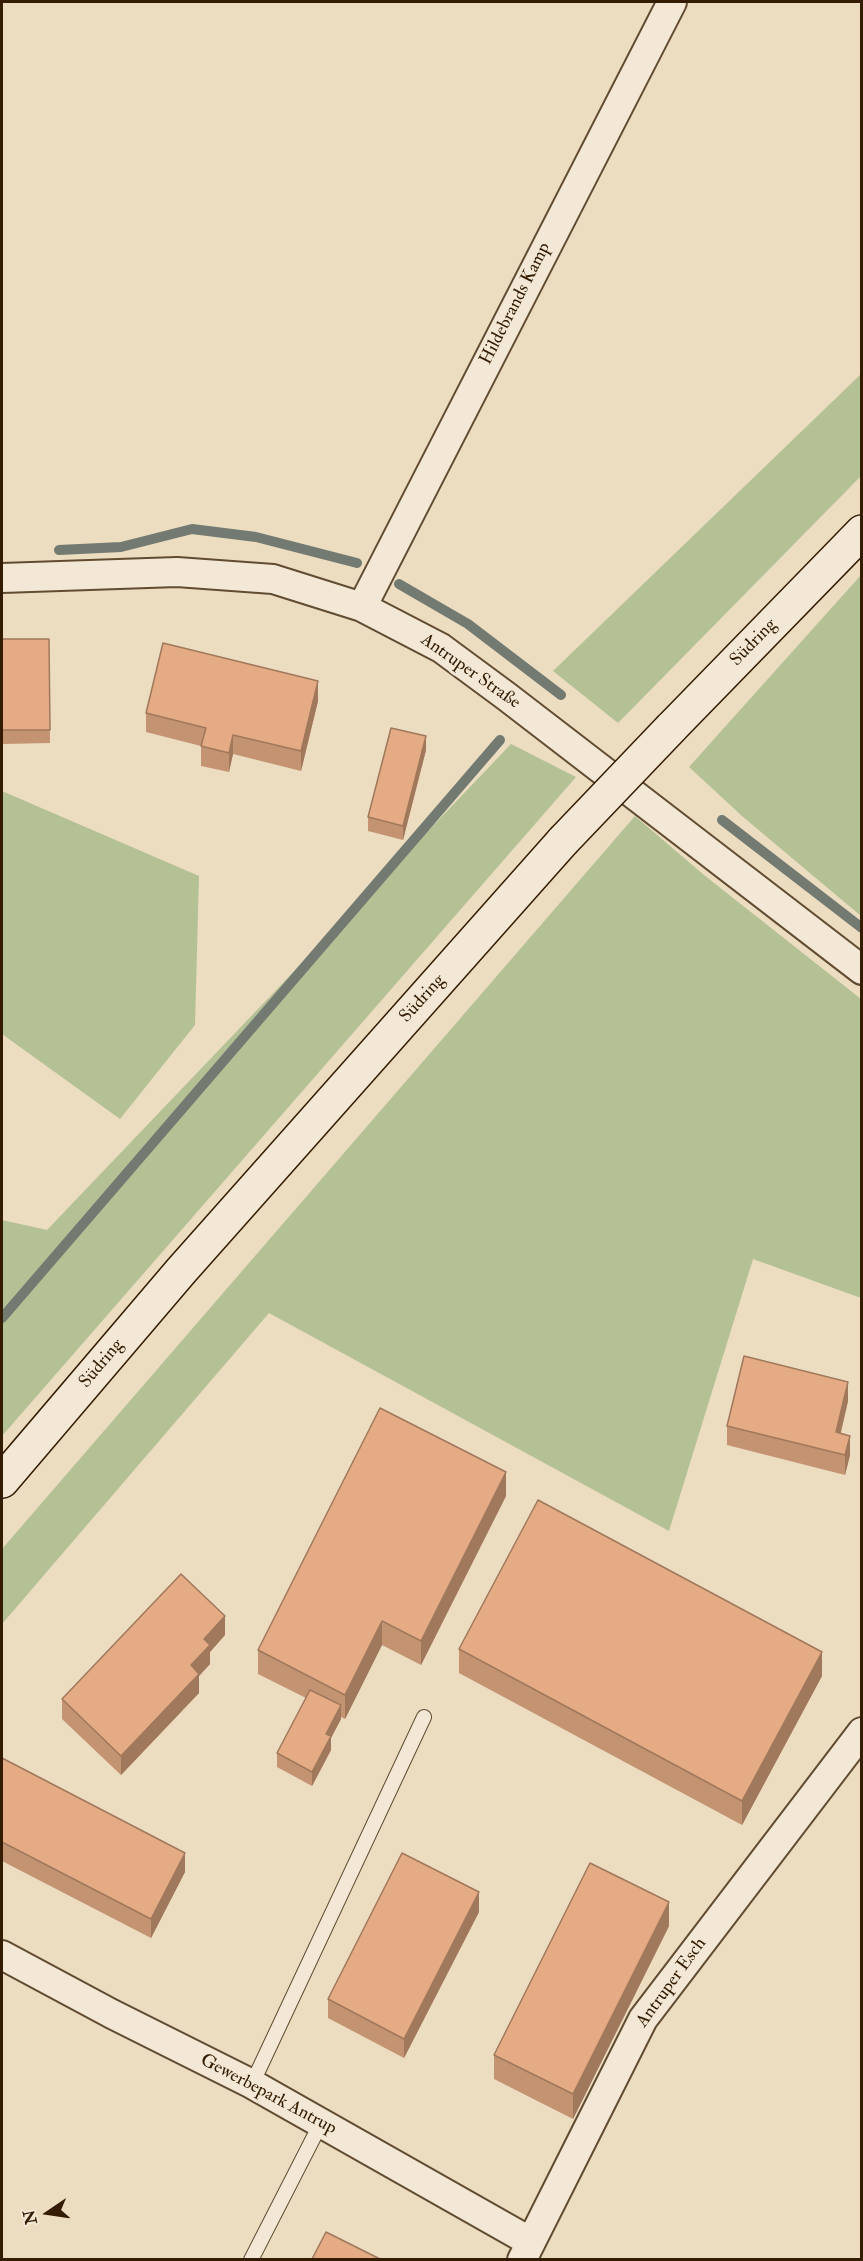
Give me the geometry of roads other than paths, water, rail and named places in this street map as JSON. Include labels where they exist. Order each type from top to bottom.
[{"type":"main road","name":"Südring","points":[[2,1481],[181,1271],[562,841],[861,532]]},
{"type":"street","name":"Hildebrands Kamp","points":[[362,607],[672,2]]},
{"type":"street","name":"Antruper Straße","points":[[2,578],[177,572],[261,578],[273,579],[362,607],[441,648],[861,970]]},
{"type":"street","name":"Antruper Esch","points":[[526,2251],[643,2019],[861,1732]]},
{"type":"street","name":"Gewerbepark Antrup","points":[[2,1955],[112,2014],[252,2084],[321,2123],[526,2251]]},
{"type":"lane","points":[[252,2084],[424,1717]]},
{"type":"lane","points":[[251,2259],[321,2123]]},
{"type":"waterway","points":[[59,550],[121,547],[192,529],[256,537],[357,563]]},
{"type":"waterway","points":[[399,584],[468,624],[561,695]]},
{"type":"waterway","points":[[2,1318],[500,740]]},
{"type":"waterway","points":[[722,820],[862,928]]}]
